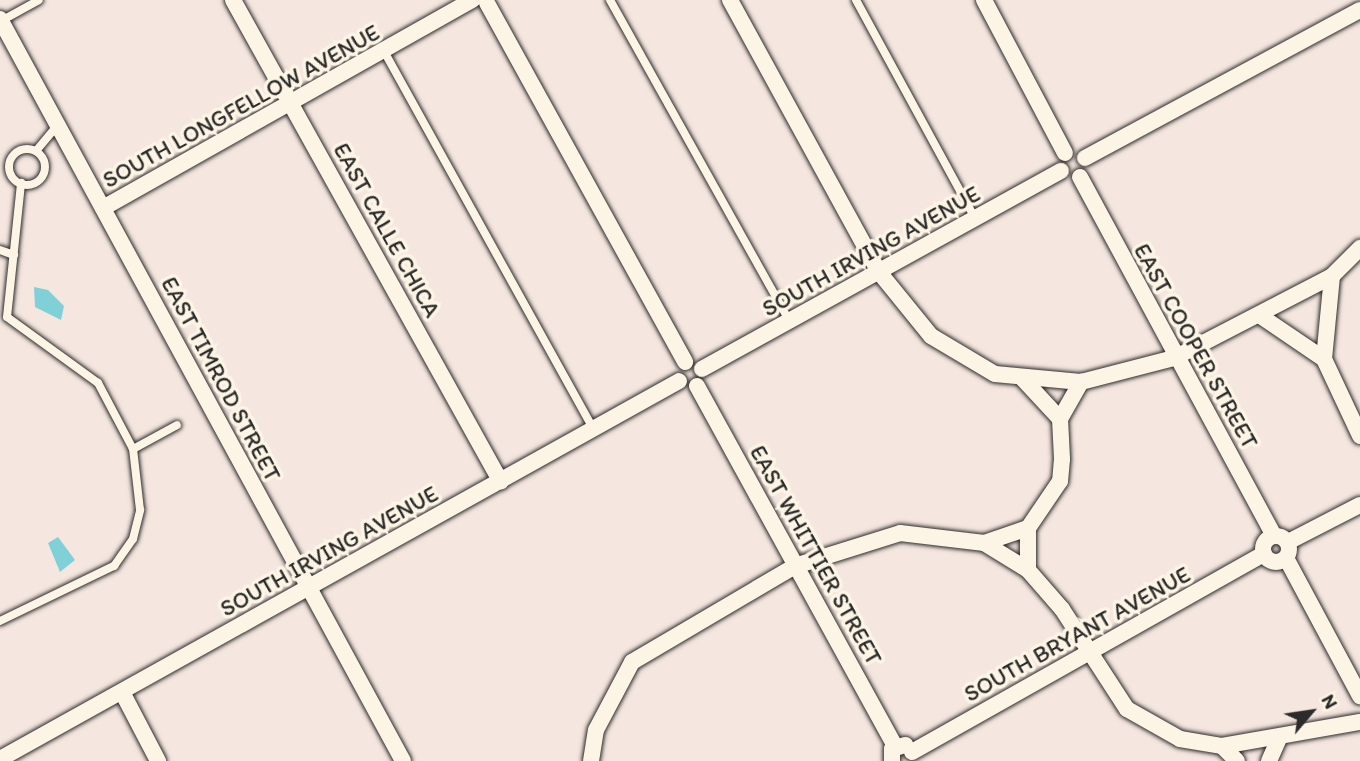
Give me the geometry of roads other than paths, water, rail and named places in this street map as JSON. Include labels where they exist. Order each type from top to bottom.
[{"type":"street","name":"EAST CALLE CHICA","points":[[233,0],[500,482]]},
{"type":"street","points":[[730,0],[879,272],[931,336],[972,363],[1023,379],[1081,382],[1174,358],[1262,317],[1332,276],[1360,248]]},
{"type":"street","points":[[984,0],[1065,153],[1061,171],[1080,177],[1085,158]]},
{"type":"street","name":"SOUTH LONGFELLOW AVENUE","points":[[103,208],[481,1]]},
{"type":"street","points":[[481,1],[685,362],[702,369],[696,386],[679,381],[685,362]]},
{"type":"street","points":[[1065,153],[1085,158],[1360,10]]},
{"type":"street","name":"EAST TIMROD STREET","points":[[1,20],[403,761]]},
{"type":"street","name":"SOUTH IRVING AVENUE","points":[[702,369],[1061,171]]},
{"type":"street","name":"EAST COOPER STREET","points":[[1080,177],[1174,358],[1282,546],[1360,696]]},
{"type":"street","points":[[1332,276],[1324,359],[1360,436]]},
{"type":"street","points":[[1262,317],[1324,359]]},
{"type":"street","points":[[1023,379],[1060,419]]},
{"type":"street","name":"SOUTH IRVING AVENUE","points":[[0,759],[594,431],[679,381]]},
{"type":"street","points":[[1028,570],[1028,528],[1060,481],[1060,419],[1081,382]]},
{"type":"street","name":"EAST WHITTIER STREET","points":[[696,386],[795,565],[893,757]]},
{"type":"street","points":[[1282,546],[1360,505]]},
{"type":"street","points":[[984,543],[1028,528]]},
{"type":"street","points":[[591,761],[596,730],[632,662],[795,565],[900,533],[984,543],[1028,570],[1062,609],[1088,654],[1127,709],[1180,739],[1222,746],[1360,722]]},
{"type":"street","name":"SOUTH BRYANT AVENUE","points":[[911,757],[1264,554],[1274,562],[1282,546]]},
{"type":"street","points":[[122,692],[158,761]]},
{"type":"street","points":[[1269,761],[1280,736]]},
{"type":"street","points":[[1222,746],[1237,761]]},
{"type":"street","points":[[893,757],[911,757]]},
{"type":"lane","points":[[1,20],[39,0]]},
{"type":"lane","points":[[610,0],[790,322]]},
{"type":"lane","points":[[856,0],[976,220]]},
{"type":"lane","points":[[385,53],[594,431]]},
{"type":"lane","points":[[0,621],[114,566],[133,539],[139,510],[134,449],[99,383],[7,317],[21,183],[10,169],[13,156],[36,151],[58,124]]},
{"type":"lane","points":[[21,183],[43,175],[44,162],[36,151]]},
{"type":"lane","points":[[0,250],[14,255]]},
{"type":"lane","points":[[134,449],[177,425]]},
{"type":"water","points":[[34,287],[48,290],[64,306],[61,320],[35,307]]},
{"type":"water","points":[[58,537],[75,560],[60,572],[48,543]]}]
